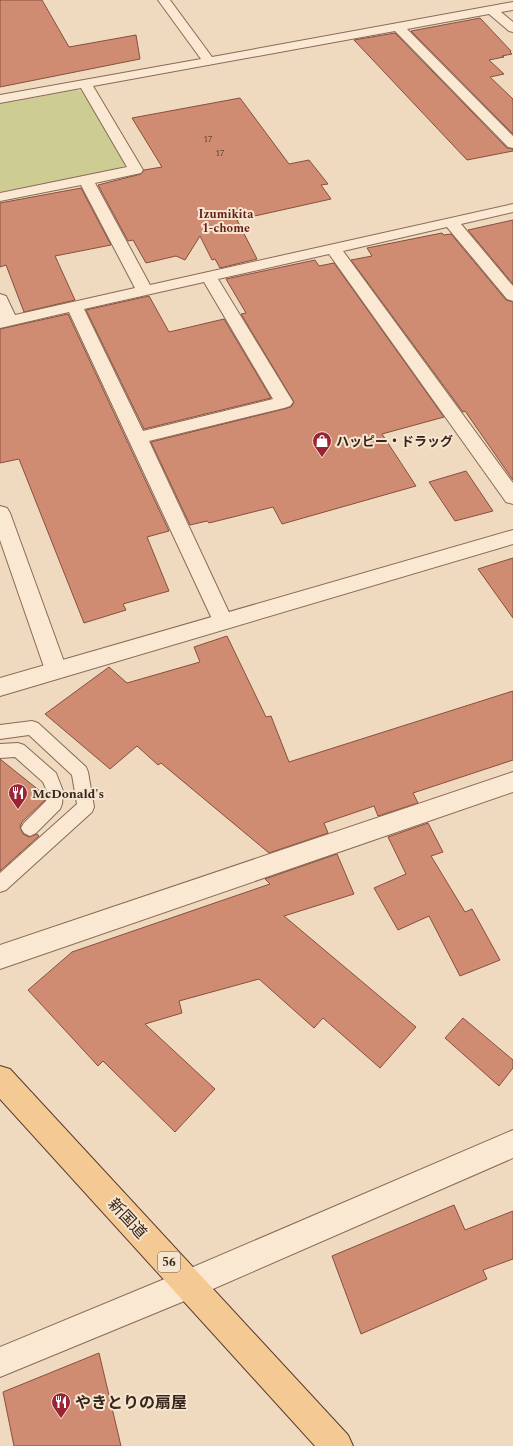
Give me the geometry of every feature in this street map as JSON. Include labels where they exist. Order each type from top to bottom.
[{"type":"main road","name":"新国道","points":[[0,1078],[337,1446]]},
{"type":"street","points":[[164,0],[209,61]]},
{"type":"street","points":[[0,100],[513,6]]},
{"type":"street","points":[[492,10],[513,28]]},
{"type":"street","points":[[398,27],[513,144]]},
{"type":"street","points":[[0,197],[136,170],[85,84]]},
{"type":"street","points":[[86,180],[144,291]]},
{"type":"street","points":[[0,299],[4,322],[513,208]]},
{"type":"street","points":[[451,222],[513,296]]},
{"type":"street","points":[[333,248],[513,497]]},
{"type":"street","points":[[138,438],[284,402],[209,277]]},
{"type":"street","points":[[75,307],[223,621]]},
{"type":"street","points":[[0,513],[56,670]]},
{"type":"street","points":[[0,687],[513,537]]},
{"type":"street","points":[[0,957],[513,782]]},
{"type":"street","points":[[0,1362],[188,1284],[513,1144]]},
{"type":"lane","points":[[0,732],[32,728],[80,772],[86,808],[0,884]]},
{"type":"lane","points":[[0,751],[18,750],[50,778],[55,791],[54,804],[30,828]]},
{"type":"shaded area","points":[[76,90],[83,91],[125,165],[118,170],[0,192],[0,104]]},
{"type":"building","points":[[0,0],[42,0],[69,47],[136,35],[140,59],[0,87]]},
{"type":"building","points":[[480,18],[511,51],[510,52],[512,54],[489,60],[504,74],[490,77],[513,99],[513,134],[411,31]]},
{"type":"building","points":[[395,33],[507,148],[513,149],[513,151],[467,160],[354,40]]},
{"type":"building","points":[[240,98],[289,164],[309,160],[328,184],[321,185],[331,199],[237,220],[257,259],[220,268],[215,259],[212,260],[200,236],[185,260],[176,256],[146,263],[133,240],[128,241],[98,185],[141,174],[144,170],[162,167],[132,118]]},
{"type":"building","points":[[81,188],[111,245],[55,256],[75,300],[24,312],[6,265],[0,267],[0,203]]},
{"type":"building","points":[[513,220],[513,284],[468,230]]},
{"type":"building","points":[[442,233],[444,235],[451,234],[506,300],[513,302],[513,480],[465,411],[463,412],[351,260],[372,256],[367,248]]},
{"type":"building","points":[[315,260],[319,266],[334,263],[444,417],[382,434],[416,486],[282,524],[273,507],[209,523],[207,521],[190,525],[151,442],[284,409],[291,407],[294,402],[241,314],[246,313],[226,279]]},
{"type":"building","points":[[149,296],[169,332],[224,319],[271,398],[144,429],[86,310]]},
{"type":"building","points":[[68,314],[169,531],[147,537],[169,591],[123,604],[126,610],[84,623],[19,459],[0,463],[0,329]]},
{"type":"building","points":[[466,471],[493,511],[455,521],[429,482]]},
{"type":"building","points":[[513,558],[513,618],[478,569]]},
{"type":"building","points":[[227,636],[266,717],[271,716],[289,762],[513,691],[513,760],[413,793],[418,803],[378,816],[374,806],[324,823],[328,833],[269,853],[161,763],[158,765],[137,746],[110,769],[45,714],[109,667],[127,683],[200,662],[194,647]]},
{"type":"building","name":"McDonald's","points":[[0,759],[45,795],[45,800],[22,822],[20,827],[23,834],[29,837],[37,834],[39,836],[0,871]]},
{"type":"building","points":[[428,823],[443,852],[431,856],[465,912],[472,909],[500,960],[460,976],[429,916],[398,930],[374,888],[406,874],[388,837]]},
{"type":"building","points":[[337,854],[354,894],[284,916],[416,1027],[380,1068],[323,1018],[314,1028],[259,979],[179,1001],[182,1013],[145,1024],[215,1089],[175,1132],[103,1061],[98,1066],[28,990],[72,952],[270,884],[265,879]]},
{"type":"building","points":[[463,1018],[513,1060],[513,1068],[499,1086],[445,1038]]},
{"type":"building","points":[[454,1205],[465,1230],[513,1211],[513,1259],[483,1270],[487,1279],[361,1334],[332,1256]]},
{"type":"building","name":"やきとりの扇屋","points":[[99,1353],[121,1446],[14,1446],[3,1392]]},
{"type":"place","name":"ハッピー・ドラッグ","points":[[322,458]]},
{"type":"place","name":"McDonald's","points":[[18,810]]},
{"type":"place","name":"やきとりの扇屋","points":[[61,1419]]},
{"type":"district","name":"Izumikita 1-chome","points":[[226,221]]}]
